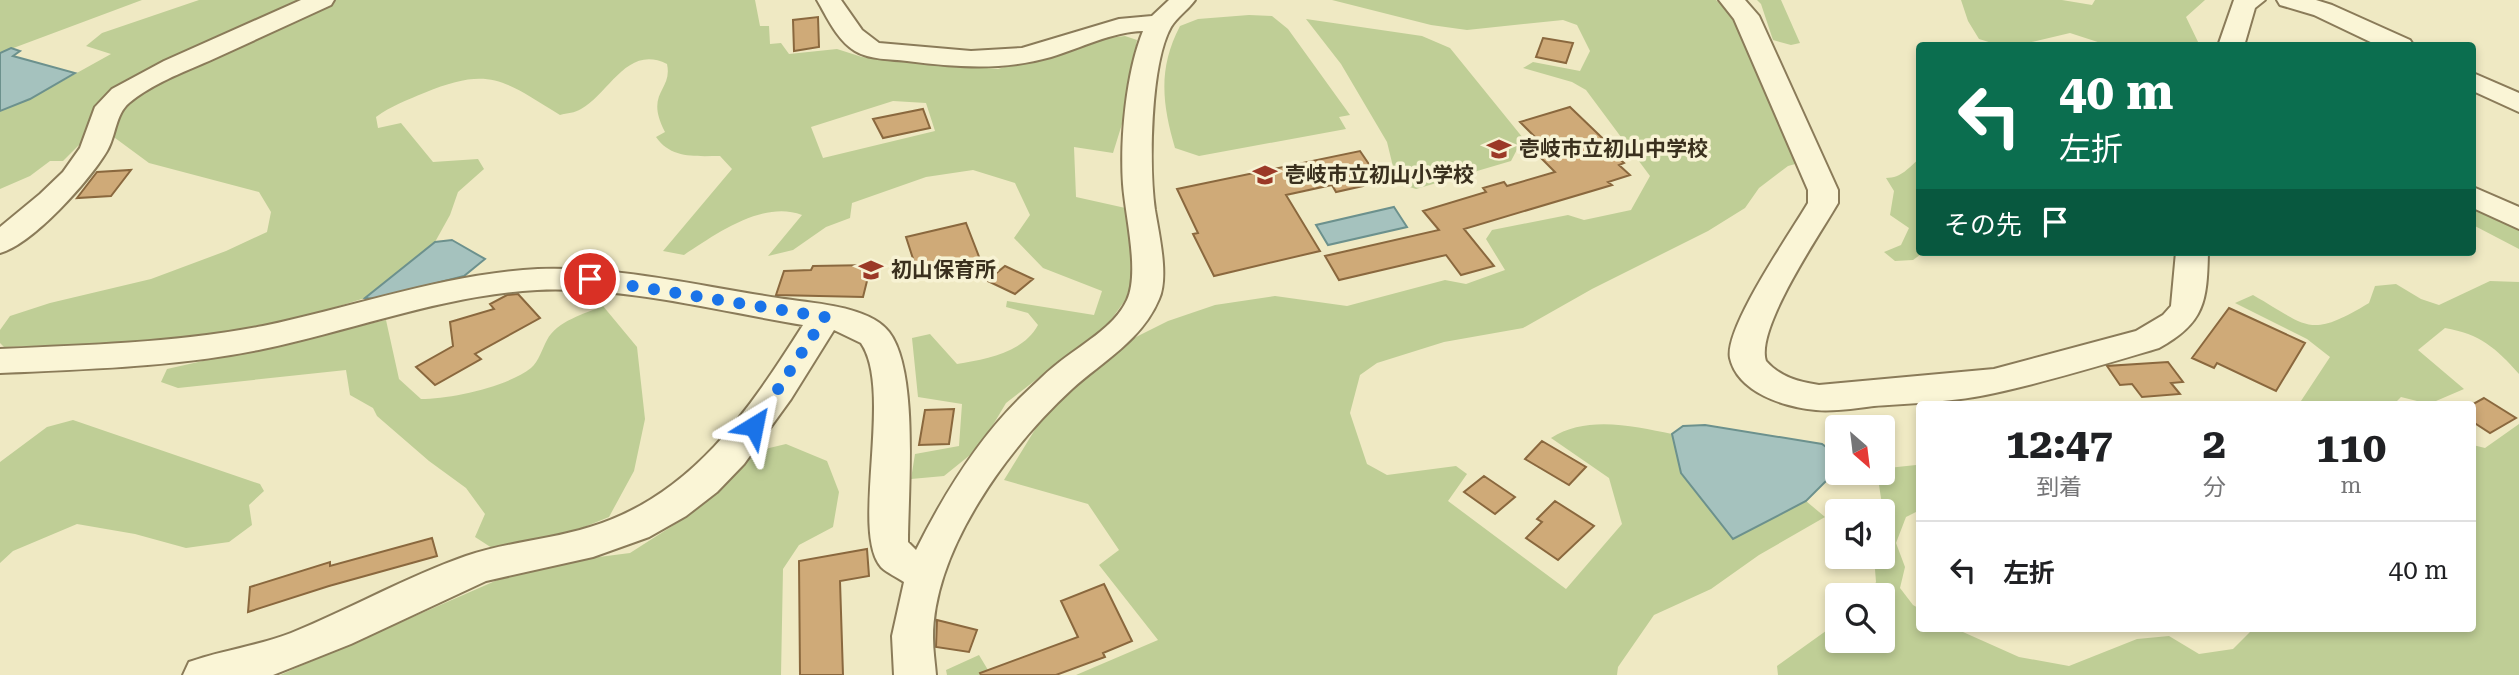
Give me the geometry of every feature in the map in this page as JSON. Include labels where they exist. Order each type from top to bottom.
[{"type":"street","points":[[0,243],[51,201],[74,178],[94,149],[109,107],[122,95],[173,67],[322,0]]},
{"type":"street","points":[[829,0],[853,38],[862,46],[874,51],[967,58],[1003,59],[1129,24],[1159,24]]},
{"type":"street","points":[[915,675],[912,659],[914,612],[924,573],[981,470],[1018,421],[1058,382],[1136,315],[1146,295],[1137,130],[1149,49],[1159,24],[1183,0]]},
{"type":"street","points":[[1731,0],[1746,16],[1823,190],[1823,203],[1762,307],[1747,344],[1747,357],[1754,369],[1782,388],[1798,395],[1819,398],[1954,387],[1994,381],[2147,340],[2170,329],[2182,318],[2190,304],[2192,256]]},
{"type":"street","points":[[2236,42],[2244,4],[2253,0]]},
{"type":"street","points":[[2290,0],[2323,10],[2392,42]]},
{"type":"street","points":[[2476,82],[2519,104]]},
{"type":"street","points":[[2476,198],[2519,219]]},
{"type":"street","points":[[0,361],[195,349],[263,337],[460,291],[508,282],[555,279],[590,279],[844,320],[867,330],[879,342],[884,358],[890,414],[889,542],[895,556],[924,573]]},
{"type":"street","points":[[204,675],[236,670],[293,649],[403,603],[464,573],[499,561],[593,541],[651,520],[690,494],[726,463],[768,408],[825,317]]},
{"type":"green space","points":[[0,0],[142,0],[0,53]]},
{"type":"green space","points":[[199,0],[755,0],[760,26],[769,26],[770,44],[781,43],[789,54],[837,49],[862,57],[998,69],[1094,40],[1125,36],[1137,40],[1122,124],[1113,153],[1074,147],[1076,197],[1130,209],[1131,292],[1108,324],[1006,403],[980,447],[944,476],[911,479],[915,454],[959,446],[962,404],[918,397],[912,338],[930,334],[957,364],[980,360],[1003,353],[1023,342],[1038,325],[1028,313],[1006,307],[1007,301],[1094,315],[1102,291],[1043,268],[1014,238],[1030,215],[1015,183],[973,170],[926,177],[852,203],[850,218],[826,227],[793,250],[768,256],[802,215],[772,212],[725,229],[684,255],[663,251],[732,169],[720,156],[677,153],[656,137],[665,132],[657,108],[668,73],[667,64],[641,60],[620,73],[591,102],[571,113],[560,115],[509,86],[481,79],[446,85],[399,104],[376,117],[378,128],[401,123],[433,162],[478,159],[484,169],[458,192],[450,215],[435,242],[365,298],[307,316],[234,331],[156,342],[4,347],[0,343],[0,330],[10,316],[50,303],[151,279],[226,251],[267,232],[271,212],[259,192],[149,163],[111,135],[86,138],[63,161],[50,161],[30,176],[0,189],[0,111],[30,99],[111,54],[86,46],[102,33]],"holes":[[[893,101],[926,103],[935,131],[823,158],[811,127]]]},
{"type":"green space","points":[[1332,0],[1716,0],[1729,11],[1741,31],[1799,163],[1788,166],[1759,188],[1745,208],[1708,231],[1592,289],[1523,328],[1444,342],[1377,363],[1360,375],[1350,413],[1367,464],[1387,475],[1456,466],[1467,474],[1448,501],[1566,589],[1622,524],[1609,478],[1551,438],[1579,427],[1610,424],[1672,434],[1681,473],[1733,539],[1806,501],[1825,517],[1759,555],[1711,589],[1654,615],[1618,667],[1617,675],[1076,675],[1158,640],[1099,565],[1119,550],[1088,504],[1004,480],[1039,423],[1093,370],[1128,341],[1168,321],[1215,305],[1275,296],[1347,306],[1445,280],[1466,284],[1505,270],[1486,239],[1492,230],[1568,215],[1584,220],[1631,210],[1650,176],[1586,90],[1572,82],[1523,68],[1533,62],[1580,71],[1590,51],[1577,25],[1563,20],[1467,30],[1431,25]]},
{"type":"green space","points":[[1757,0],[1781,0],[1800,43],[1791,45],[1773,40],[1761,4]]},
{"type":"green space","points":[[1961,0],[2062,0],[2092,5],[2095,0],[2205,0],[2186,17],[2198,42],[2098,42],[2070,33],[2032,42],[1989,42],[1979,39],[1968,21]]},
{"type":"green space","points":[[1272,16],[1288,29],[1350,115],[1339,117],[1346,129],[1199,156],[1175,148],[1167,116],[1164,86],[1168,57],[1180,26],[1198,19]]},
{"type":"green space","points":[[1306,19],[1422,36],[1450,48],[1523,138],[1511,161],[1416,189],[1397,183],[1387,142],[1341,64]]},
{"type":"green space","points":[[1916,162],[1916,256],[1918,256],[1913,260],[1895,261],[1884,252],[1901,245],[1909,228],[1890,215],[1894,191],[1886,178],[1892,178]]},
{"type":"green space","points":[[2476,206],[2519,230],[2519,249],[2476,227]]},
{"type":"green space","points":[[2490,281],[2519,282],[2519,374],[2503,357],[2478,338],[2445,328],[2418,350],[2464,389],[2436,401],[2417,401],[2401,397],[2397,401],[2301,401],[2330,357],[2307,339],[2235,303],[2253,295],[2298,321],[2321,325],[2369,303],[2375,286],[2396,284],[2421,299],[2439,305]]},
{"type":"green space","points":[[603,306],[637,347],[645,419],[634,471],[609,517],[572,532],[492,548],[475,537],[485,514],[466,488],[429,461],[377,416],[373,408],[350,395],[346,370],[178,388],[161,382],[167,369],[386,320],[399,379],[421,399],[447,397],[478,391],[521,375],[534,365],[551,333],[572,319]]},
{"type":"green space","points":[[73,420],[260,484],[264,491],[249,505],[252,525],[229,542],[186,548],[135,534],[77,524],[13,551],[0,563],[0,462],[47,427]]},
{"type":"green space","points":[[2519,424],[2519,675],[1778,675],[1777,666],[1825,632],[1825,653],[1895,653],[1895,583],[1875,583],[1875,569],[1895,569],[1895,499],[1881,499],[1879,485],[1895,485],[1895,467],[1916,465],[1916,512],[1906,517],[1896,543],[1905,567],[1900,588],[1916,607],[1916,632],[1963,632],[2019,657],[2069,666],[2137,639],[2169,636],[2199,654],[2233,649],[2250,632],[2476,632],[2476,446],[2485,448]]},
{"type":"green space","points":[[786,444],[827,461],[839,492],[833,527],[799,545],[783,569],[781,675],[280,675],[502,578],[552,563],[630,553],[691,514],[752,452]]},
{"type":"green space","points":[[979,655],[991,675],[947,675],[946,670]]},
{"type":"water","points":[[11,48],[20,51],[13,56],[75,73],[30,99],[0,111],[0,53]]},
{"type":"water","points":[[1394,207],[1407,227],[1328,245],[1316,225]]},
{"type":"water","points":[[452,240],[485,259],[464,276],[375,299],[365,298],[435,242]]},
{"type":"water","points":[[1705,425],[1822,444],[1825,446],[1825,482],[1806,501],[1733,539],[1681,473],[1672,434],[1683,426]]},
{"type":"building","points":[[818,17],[819,47],[794,51],[793,20]]},
{"type":"building","points":[[1543,38],[1573,43],[1566,63],[1536,57]]},
{"type":"building","points":[[1570,107],[1620,155],[1616,156],[1624,163],[1619,165],[1630,175],[1608,182],[1612,185],[1464,229],[1494,266],[1461,275],[1446,255],[1339,280],[1325,256],[1439,230],[1423,211],[1486,192],[1483,188],[1504,182],[1507,186],[1555,172],[1533,150],[1545,147],[1520,122]]},
{"type":"building","points":[[923,109],[930,128],[883,138],[873,119]]},
{"type":"building","points":[[1360,151],[1377,176],[1359,179],[1363,186],[1336,192],[1332,185],[1286,195],[1320,251],[1214,276],[1193,234],[1198,233],[1177,189]]},
{"type":"building","points":[[131,170],[111,196],[77,198],[97,172]]},
{"type":"building","points":[[966,223],[988,280],[1005,266],[1033,279],[1015,294],[946,261],[916,268],[906,237]]},
{"type":"building","points":[[871,265],[863,297],[776,295],[784,271],[811,270],[813,266]]},
{"type":"building","points":[[518,294],[540,318],[475,354],[481,359],[435,385],[416,367],[453,346],[450,322],[494,309],[490,304],[507,295]]},
{"type":"building","points":[[2229,308],[2305,343],[2276,391],[2217,363],[2214,368],[2192,358]]},
{"type":"building","points":[[2168,362],[2183,382],[2171,383],[2180,394],[2142,397],[2132,384],[2120,385],[2107,366]]},
{"type":"building","points":[[2484,398],[2516,418],[2490,433],[2476,424],[2476,402]]},
{"type":"building","points":[[954,409],[949,444],[919,445],[925,410]]},
{"type":"building","points":[[1542,441],[1586,467],[1569,485],[1525,459]]},
{"type":"building","points":[[1484,476],[1515,497],[1495,514],[1464,492]]},
{"type":"building","points":[[1555,501],[1594,526],[1558,560],[1526,538],[1542,522],[1537,519]]},
{"type":"building","points":[[432,538],[437,556],[248,612],[250,587],[330,562],[330,566]]},
{"type":"building","points":[[867,549],[869,576],[840,581],[843,675],[800,675],[799,561]]},
{"type":"building","points":[[1104,584],[1132,641],[1103,653],[1105,657],[1056,675],[981,675],[980,673],[1078,637],[1061,601]]},
{"type":"building","points":[[937,620],[977,630],[969,652],[936,647]]},
{"type":"place","name":"壱岐市立初山中学校","points":[[1499,149]]},
{"type":"place","name":"壱岐市立初山小学校","points":[[1265,175]]},
{"type":"place","name":"初山保育所","points":[[871,270]]},
{"type":"route","points":[[590,279],[825,317],[754,426]]}]
